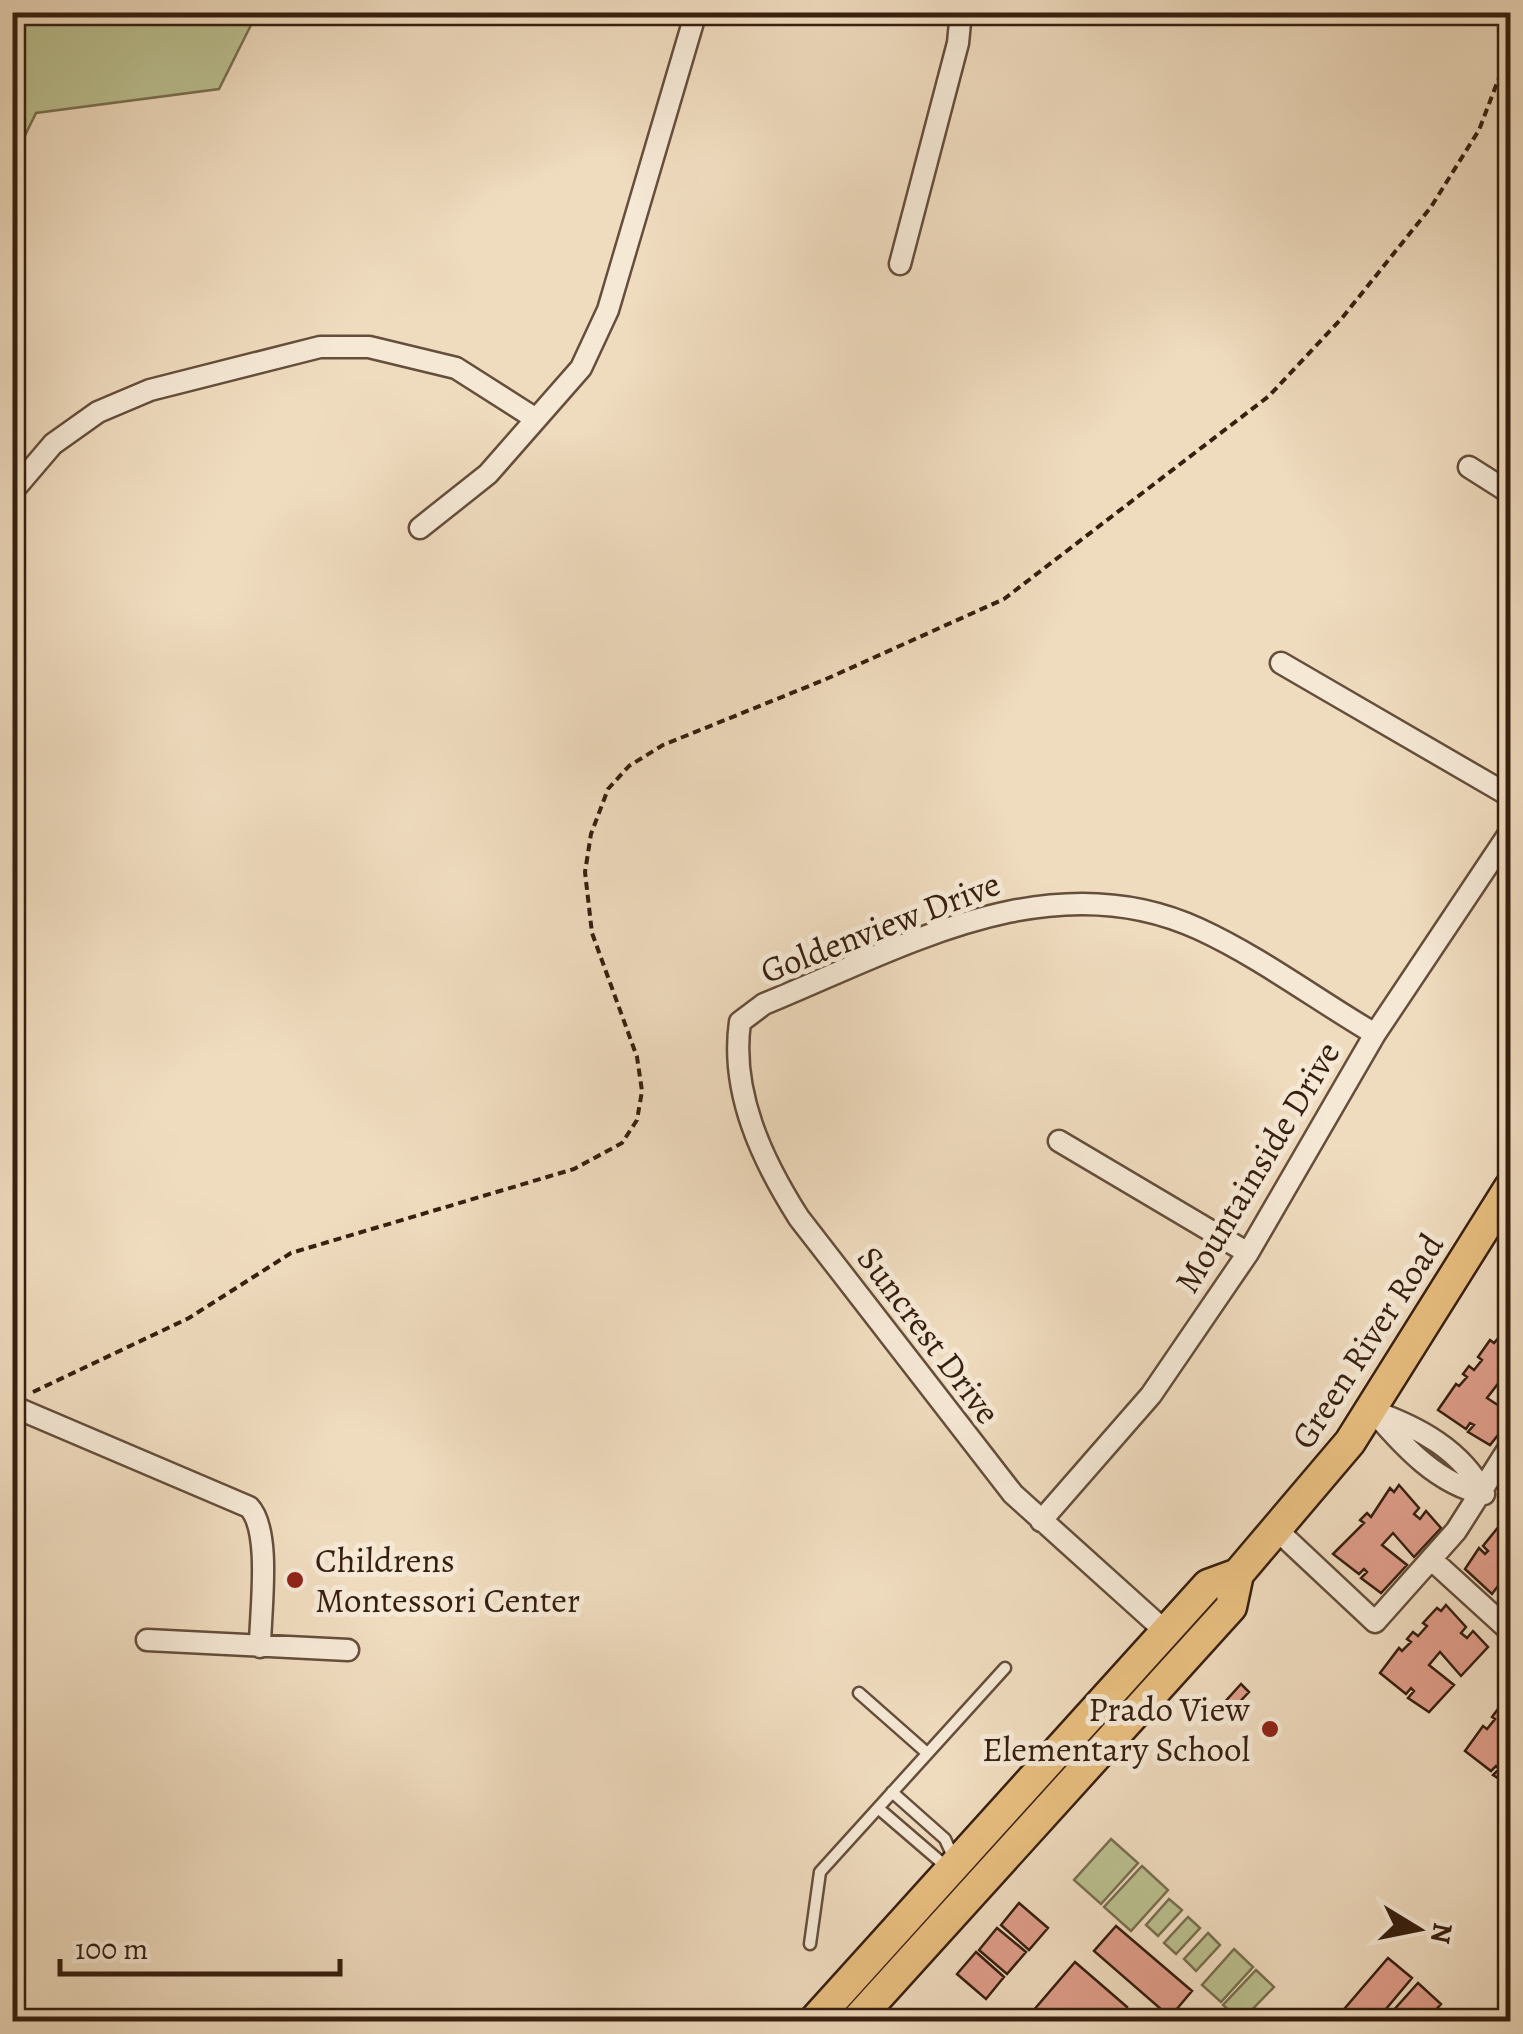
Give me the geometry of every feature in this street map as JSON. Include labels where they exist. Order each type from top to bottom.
[{"type":"main road","name":"Green River Road","points":[[814,2022],[1208,1585],[1238,1574],[1278,1530],[1374,1412],[1510,1186]]},
{"type":"main road","name":"Green River Road","points":[[856,2022],[1231,1607],[1238,1574]]},
{"type":"main road","points":[[1157,1690],[1166,1631]]},
{"type":"main road","points":[[952,1866],[962,1903]]},
{"type":"street","points":[[420,528],[488,474],[581,368],[608,310],[696,12]]},
{"type":"street","points":[[900,264],[954,60],[961,12]]},
{"type":"street","points":[[12,492],[53,444],[98,412],[150,390],[320,347],[368,347],[456,368],[536,419]]},
{"type":"street","points":[[1469,467],[1510,493]]},
{"type":"street","points":[[1282,664],[1510,796]]},
{"type":"street","name":"Mountainside Drive","points":[[1041,1521],[1152,1395],[1248,1253],[1375,1034],[1510,832]]},
{"type":"street","name":"Goldenview Drive","points":[[740,1022],[764,1004],[986,914],[1036,905],[1110,903],[1169,916],[1202,930],[1375,1034]]},
{"type":"street","name":"Suncrest Drive","points":[[740,1022],[736,1052],[751,1124],[775,1180],[798,1218],[987,1464],[1041,1521],[1166,1631]]},
{"type":"street","points":[[1059,1141],[1248,1253]]},
{"type":"street","points":[[20,1403],[249,1508],[258,1516],[262,1537],[260,1647]]},
{"type":"street","points":[[1374,1412],[1402,1446],[1458,1488],[1484,1494]]},
{"type":"street","points":[[1278,1530],[1374,1622],[1484,1494],[1510,1446]]},
{"type":"street","points":[[1431,1559],[1510,1630]]},
{"type":"street","points":[[148,1640],[348,1650]]},
{"type":"lane","points":[[810,1944],[820,1872],[1005,1668]]},
{"type":"lane","points":[[859,1693],[927,1754]]},
{"type":"lane","points":[[892,1792],[945,1838],[952,1866]]},
{"type":"lane","points":[[878,1808],[952,1866]]},
{"type":"path","points":[[20,1403],[62,1377],[188,1318],[292,1253],[574,1169],[622,1143],[639,1105],[638,1057],[592,933],[585,872],[590,834],[608,789],[629,766],[663,744],[824,680],[1004,598],[1269,396],[1342,318],[1431,207],[1480,130],[1510,48]]},
{"type":"green space","points":[[13,12],[257,13],[219,89],[36,113],[13,160]]},
{"type":"green space","points":[[1111,1839],[1138,1863],[1101,1904],[1074,1880]]},
{"type":"green space","points":[[1142,1866],[1168,1890],[1131,1931],[1104,1907]]},
{"type":"green space","points":[[1169,1899],[1182,1910],[1158,1936],[1146,1925]]},
{"type":"green space","points":[[1188,1917],[1200,1928],[1176,1954],[1164,1943]]},
{"type":"green space","points":[[1208,1933],[1220,1945],[1196,1971],[1184,1959]]},
{"type":"green space","points":[[1234,1949],[1253,1967],[1221,2002],[1202,1985]]},
{"type":"green space","points":[[1256,1970],[1274,1987],[1241,2021],[1223,2005]]},
{"type":"building","points":[[1500,1336],[1510,1344],[1510,1399],[1497,1385],[1487,1398],[1510,1413],[1510,1420],[1490,1445],[1468,1432],[1474,1425],[1470,1423],[1466,1429],[1438,1410],[1456,1384],[1459,1386],[1467,1377],[1463,1374],[1469,1366],[1474,1370],[1482,1360],[1478,1357],[1490,1340],[1494,1343]]},
{"type":"building","points":[[1399,1485],[1419,1508],[1414,1514],[1420,1519],[1426,1511],[1441,1528],[1414,1557],[1393,1533],[1382,1545],[1407,1565],[1381,1593],[1361,1578],[1367,1572],[1364,1569],[1359,1574],[1333,1554],[1364,1523],[1360,1520],[1367,1513],[1371,1517],[1390,1488],[1394,1492]]},
{"type":"building","points":[[1504,1520],[1510,1526],[1510,1570],[1492,1594],[1465,1569],[1479,1548],[1485,1554],[1488,1551],[1483,1546]]},
{"type":"building","points":[[1510,1591],[1510,1611],[1501,1601]]},
{"type":"building","points":[[1446,1605],[1466,1627],[1461,1633],[1467,1638],[1473,1631],[1488,1647],[1461,1676],[1440,1652],[1429,1665],[1454,1685],[1429,1712],[1408,1698],[1414,1691],[1411,1688],[1406,1694],[1380,1673],[1399,1648],[1402,1651],[1411,1642],[1407,1639],[1413,1632],[1418,1636],[1427,1626],[1423,1623],[1437,1608],[1441,1611]]},
{"type":"building","points":[[1241,1684],[1249,1692],[1231,1711],[1223,1704]]},
{"type":"building","points":[[1510,1704],[1510,1786],[1493,1775],[1499,1769],[1496,1766],[1491,1771],[1465,1751],[1483,1726],[1487,1729],[1495,1719],[1492,1717],[1498,1709],[1502,1713]]},
{"type":"building","points":[[1019,1903],[1048,1928],[1029,1950],[1001,1925]]},
{"type":"building","points":[[1116,1926],[1192,1991],[1170,2017],[1094,1951]]},
{"type":"building","points":[[997,1928],[1026,1952],[1007,1974],[979,1950]]},
{"type":"building","points":[[976,1952],[1004,1977],[986,1999],[957,1974]]},
{"type":"building","points":[[1388,1958],[1412,1978],[1375,2022],[1333,2022]]},
{"type":"building","points":[[1075,1962],[1127,2007],[1114,2022],[1031,2022],[1027,2018]]},
{"type":"building","points":[[1418,1983],[1441,2004],[1425,2022],[1383,2022]]},
{"type":"place","name":"Childrens Montessori Center","points":[[295,1580]]},
{"type":"place","name":"Prado View Elementary School","points":[[1270,1729]]}]
